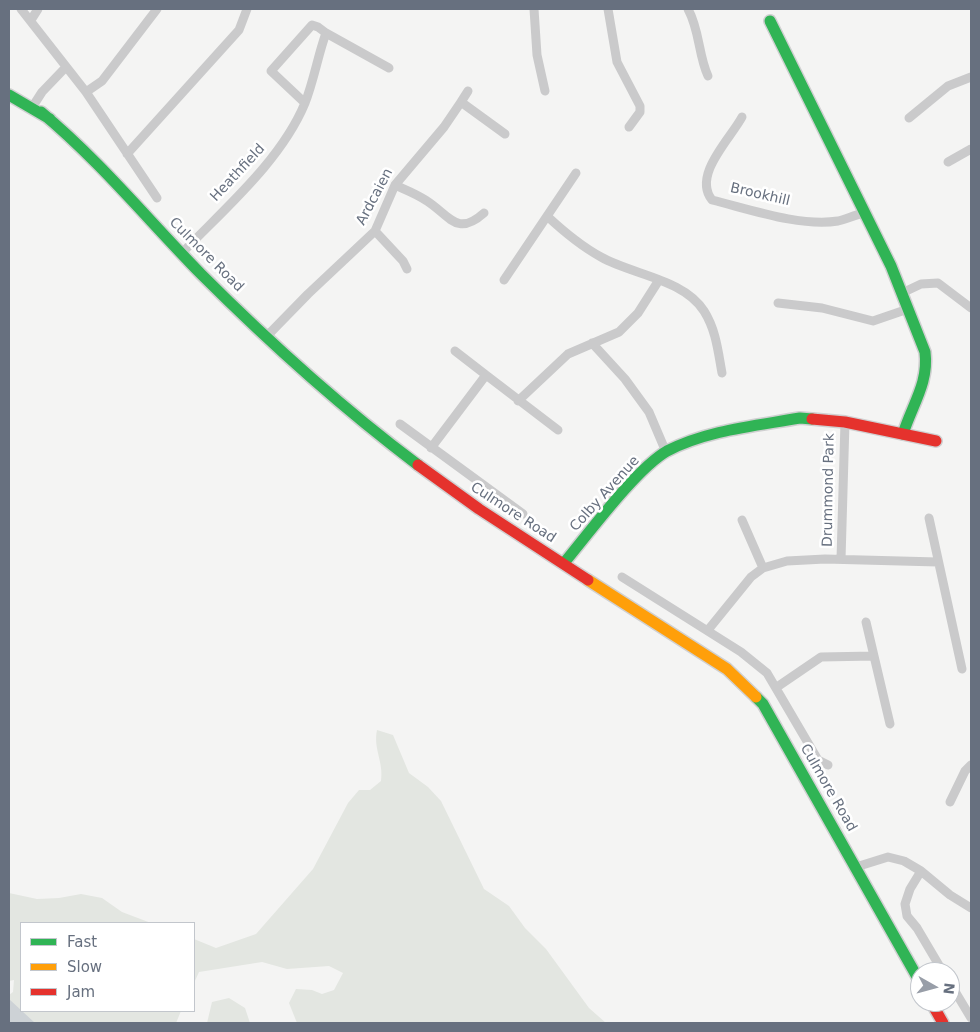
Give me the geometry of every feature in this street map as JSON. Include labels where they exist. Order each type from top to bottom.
[{"type":"main road","points":[[770,21],[892,266],[928,366],[922,391],[906,421],[903,434]]},
{"type":"main road","name":"Culmore Road","points":[[9,88],[50,120],[115,181],[181,254],[267,336],[354,414],[454,492],[699,653],[727,669],[763,704],[910,964]]},
{"type":"main road","points":[[9,94],[50,120]]},
{"type":"main road","name":"Colby Avenue","points":[[564,563],[629,486],[666,452],[705,435],[800,418],[845,422],[936,441]]},
{"type":"main road","points":[[937,1012],[943,1023]]},
{"type":"street","points":[[21,9],[86,92],[157,198]]},
{"type":"street","points":[[31,20],[38,9]]},
{"type":"street","points":[[86,92],[102,81],[157,9]]},
{"type":"street","points":[[127,154],[239,30],[247,9]]},
{"type":"street","points":[[534,9],[537,55],[545,92]]},
{"type":"street","points":[[608,9],[617,62],[640,106],[640,112],[630,127]]},
{"type":"street","points":[[688,9],[698,31],[701,60],[708,76]]},
{"type":"street","points":[[305,103],[271,70],[312,25],[318,26],[389,68]]},
{"type":"street","name":"Heathfield","points":[[181,254],[270,160],[285,140],[305,103],[326,32]]},
{"type":"street","points":[[33,106],[42,92],[66,66]]},
{"type":"street","points":[[909,118],[948,86],[971,77]]},
{"type":"street","name":"Ardcaien","points":[[267,336],[308,294],[355,252],[375,231],[395,185],[444,127],[468,90]]},
{"type":"street","points":[[461,102],[505,134]]},
{"type":"street","name":"Brookhill","points":[[742,117],[715,156],[709,170],[707,188],[708,195],[712,200],[778,216],[823,222],[864,213]]},
{"type":"street","points":[[948,162],[971,149]]},
{"type":"street","points":[[504,280],[576,173]]},
{"type":"street","points":[[395,185],[428,201],[453,222],[462,225],[473,223],[484,213]]},
{"type":"street","points":[[547,216],[579,243],[601,257],[672,284],[704,310],[716,336],[722,373]]},
{"type":"street","points":[[375,231],[403,261],[407,269]]},
{"type":"street","points":[[518,401],[568,354],[619,332],[638,312],[659,280]]},
{"type":"street","points":[[902,293],[921,284],[938,283],[971,308]]},
{"type":"street","points":[[778,303],[822,308],[873,321],[908,309]]},
{"type":"street","points":[[592,343],[624,379],[649,412],[666,452]]},
{"type":"street","points":[[454,351],[558,430]]},
{"type":"street","points":[[431,448],[472,391],[486,375]]},
{"type":"street","name":"Drummond Park","points":[[841,559],[845,422]]},
{"type":"street","points":[[400,424],[523,514]]},
{"type":"street","points":[[929,518],[962,669]]},
{"type":"street","points":[[742,520],[763,568]]},
{"type":"street","name":"Drummond Park","points":[[708,630],[751,577],[763,568],[787,561],[841,559],[938,562]]},
{"type":"street","points":[[622,577],[708,630],[755,662],[777,687],[818,760],[828,765]]},
{"type":"street","points":[[866,622],[890,724]]},
{"type":"street","points":[[777,687],[821,657],[874,656]]},
{"type":"street","points":[[950,802],[965,771],[971,765]]},
{"type":"street","points":[[856,867],[888,857],[904,860],[921,871],[950,895],[971,908]]},
{"type":"street","points":[[921,871],[910,889],[906,904],[907,916],[917,928],[937,962]]},
{"type":"street","points":[[960,1000],[971,1018]]},
{"type":"shaded area","points":[[377,730],[393,735],[409,773],[428,787],[441,801],[484,889],[509,906],[525,928],[546,949],[589,1008],[606,1023],[297,1023],[289,1003],[296,989],[312,990],[322,994],[334,990],[343,973],[329,966],[287,969],[262,962],[199,972],[195,981],[195,939],[216,948],[256,934],[313,869],[348,803],[359,790],[370,790],[381,781],[382,774],[376,737]]},
{"type":"shaded area","points":[[9,893],[37,899],[81,894],[102,898],[122,912],[148,922],[20,922],[20,1012],[181,1012],[176,1023],[9,1023],[9,995],[13,992],[14,980],[9,981]]},
{"type":"shaded area","points":[[229,998],[245,1008],[250,1023],[207,1023],[212,1002]]},
{"type":"shaded area","points":[[9,999],[20,1009],[20,1012],[23,1012],[35,1023],[9,1023]]},
{"type":"traffic: fast","points":[[770,21],[891,266],[925,352],[925,374],[903,434]]},
{"type":"traffic: fast","points":[[9,95],[50,119]]},
{"type":"traffic: fast","points":[[41,112],[83,150],[201,274],[253,324],[333,397],[418,465]]},
{"type":"traffic: fast","points":[[564,563],[627,486],[667,451],[715,433],[800,418],[812,419]]},
{"type":"traffic: fast","points":[[756,697],[763,704],[910,964]]},
{"type":"traffic: slow","points":[[588,580],[727,669],[756,697]]},
{"type":"traffic: jam","points":[[812,419],[845,422],[936,441]]},
{"type":"traffic: jam","points":[[418,465],[479,509],[588,580]]},
{"type":"traffic: jam","points":[[937,1012],[943,1023]]}]
